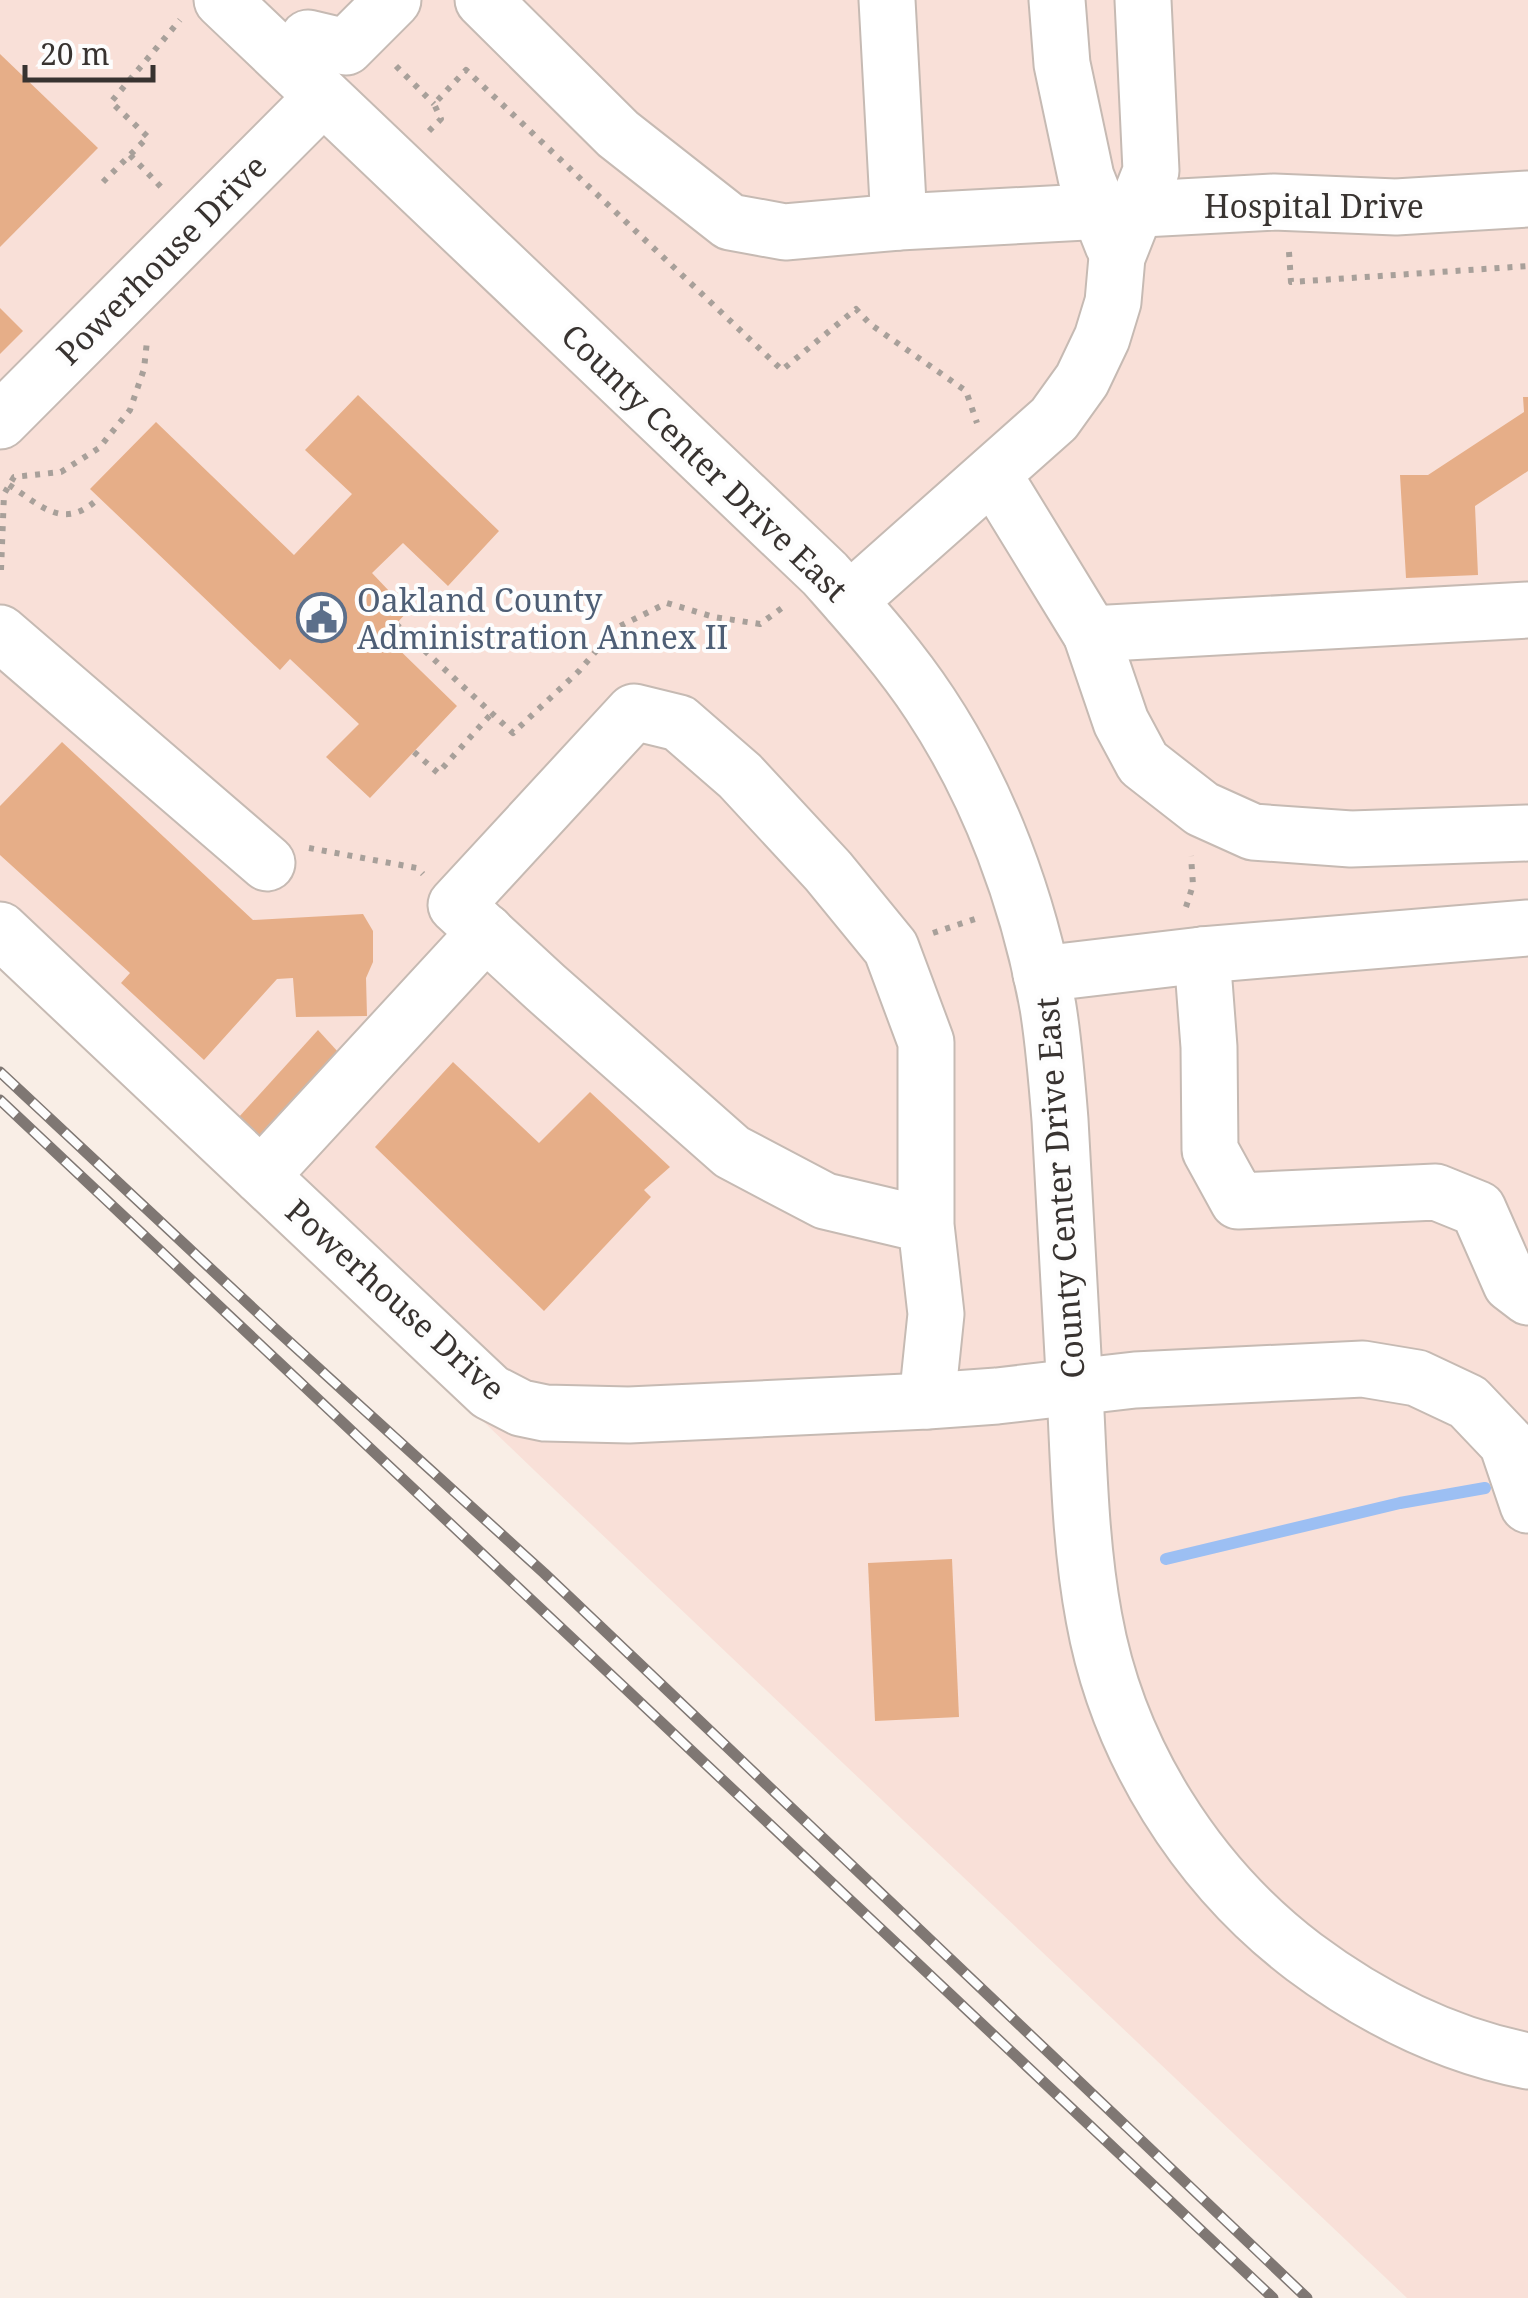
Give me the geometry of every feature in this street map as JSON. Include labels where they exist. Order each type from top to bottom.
[{"type":"street","points":[[306,49],[346,47],[393,0]]},
{"type":"street","name":"Hospital Drive","points":[[483,0],[618,134],[730,222],[785,232],[899,222],[1118,226],[1274,202],[1396,206],[1528,199]]},
{"type":"street","points":[[887,0],[899,222]]},
{"type":"street","points":[[1057,0],[1062,64],[1086,177],[1118,226]]},
{"type":"street","points":[[849,601],[1054,419],[1082,380],[1102,338],[1116,288],[1118,226],[1151,171],[1143,0]]},
{"type":"street","name":"County Center Drive East","points":[[204,7],[306,49],[812,561],[849,601],[931,705],[987,810],[1016,886],[1041,974],[1058,1102],[1082,1538],[1101,1650],[1139,1754],[1185,1834],[1235,1895],[1274,1932],[1385,2010],[1478,2050],[1528,2062]]},
{"type":"street","name":"Powerhouse Drive","points":[[0,421],[306,49]]},
{"type":"street","points":[[993,474],[1091,634],[1120,722],[1143,763],[1202,809],[1253,832],[1351,839],[1528,834]]},
{"type":"street","points":[[1091,634],[1528,610]]},
{"type":"street","points":[[0,634],[261,858]]},
{"type":"street","points":[[261,1176],[634,712],[679,723],[740,776],[828,871],[891,948],[926,1042],[926,1224],[936,1314],[928,1401]]},
{"type":"street","points":[[471,919],[732,1152],[824,1201],[926,1224]]},
{"type":"street","points":[[1041,974],[1528,928]]},
{"type":"street","name":"Powerhouse Drive","points":[[0,930],[490,1392],[521,1408],[587,1416],[928,1401],[1135,1380],[1363,1368],[1416,1378],[1468,1402],[1507,1443],[1528,1505]]},
{"type":"street","points":[[1202,956],[1210,1047],[1210,1150],[1238,1201],[1436,1192],[1478,1209],[1511,1284],[1528,1298]]},
{"type":"path","points":[[103,182],[148,137],[111,102],[204,7]]},
{"type":"path","points":[[1288,244],[1291,282],[1528,266]]},
{"type":"path","points":[[9,485],[45,508],[67,516],[84,512],[99,498]]},
{"type":"path","points":[[396,624],[513,733],[580,672],[616,628],[667,603],[714,617],[760,624],[791,602]]},
{"type":"path","points":[[414,752],[438,773],[492,713]]},
{"type":"path","points":[[261,858],[268,840],[416,868],[471,919]]},
{"type":"path","points":[[891,948],[978,918],[990,919]]},
{"type":"shaded area","points":[[0,0],[1528,0],[1528,2298],[1407,2298],[0,958]]},
{"type":"building","points":[[0,54],[98,148],[0,247]]},
{"type":"building","points":[[0,308],[23,331],[0,354]]},
{"type":"building","points":[[358,395],[499,531],[448,586],[403,543],[372,573],[408,611],[385,636],[457,706],[370,798],[326,757],[359,724],[290,659],[280,670],[90,489],[156,422],[294,555],[352,494],[305,450]]},
{"type":"building","points":[[1523,397],[1528,397],[1528,471],[1475,506],[1478,575],[1406,578],[1400,475],[1428,475],[1524,412]]},
{"type":"building","points":[[62,742],[253,920],[363,914],[373,931],[373,962],[366,978],[367,1016],[296,1017],[293,978],[277,979],[204,1060],[121,983],[130,973],[0,855],[0,806]]},
{"type":"building","points":[[318,1030],[339,1053],[261,1138],[238,1118]]},
{"type":"building","points":[[453,1062],[539,1143],[590,1092],[670,1167],[644,1190],[651,1197],[544,1311],[375,1147]]},
{"type":"building","points":[[952,1559],[959,1717],[875,1721],[868,1563]]},
{"type":"waterway","points":[[1166,1559],[1400,1503],[1485,1488]]},
{"type":"railway","points":[[0,1072],[544,1573],[1307,2298]]},
{"type":"railway","points":[[0,1100],[1273,2298]]},
{"type":"place","name":"Oakland County Administration Annex II","points":[[322,617]]}]
